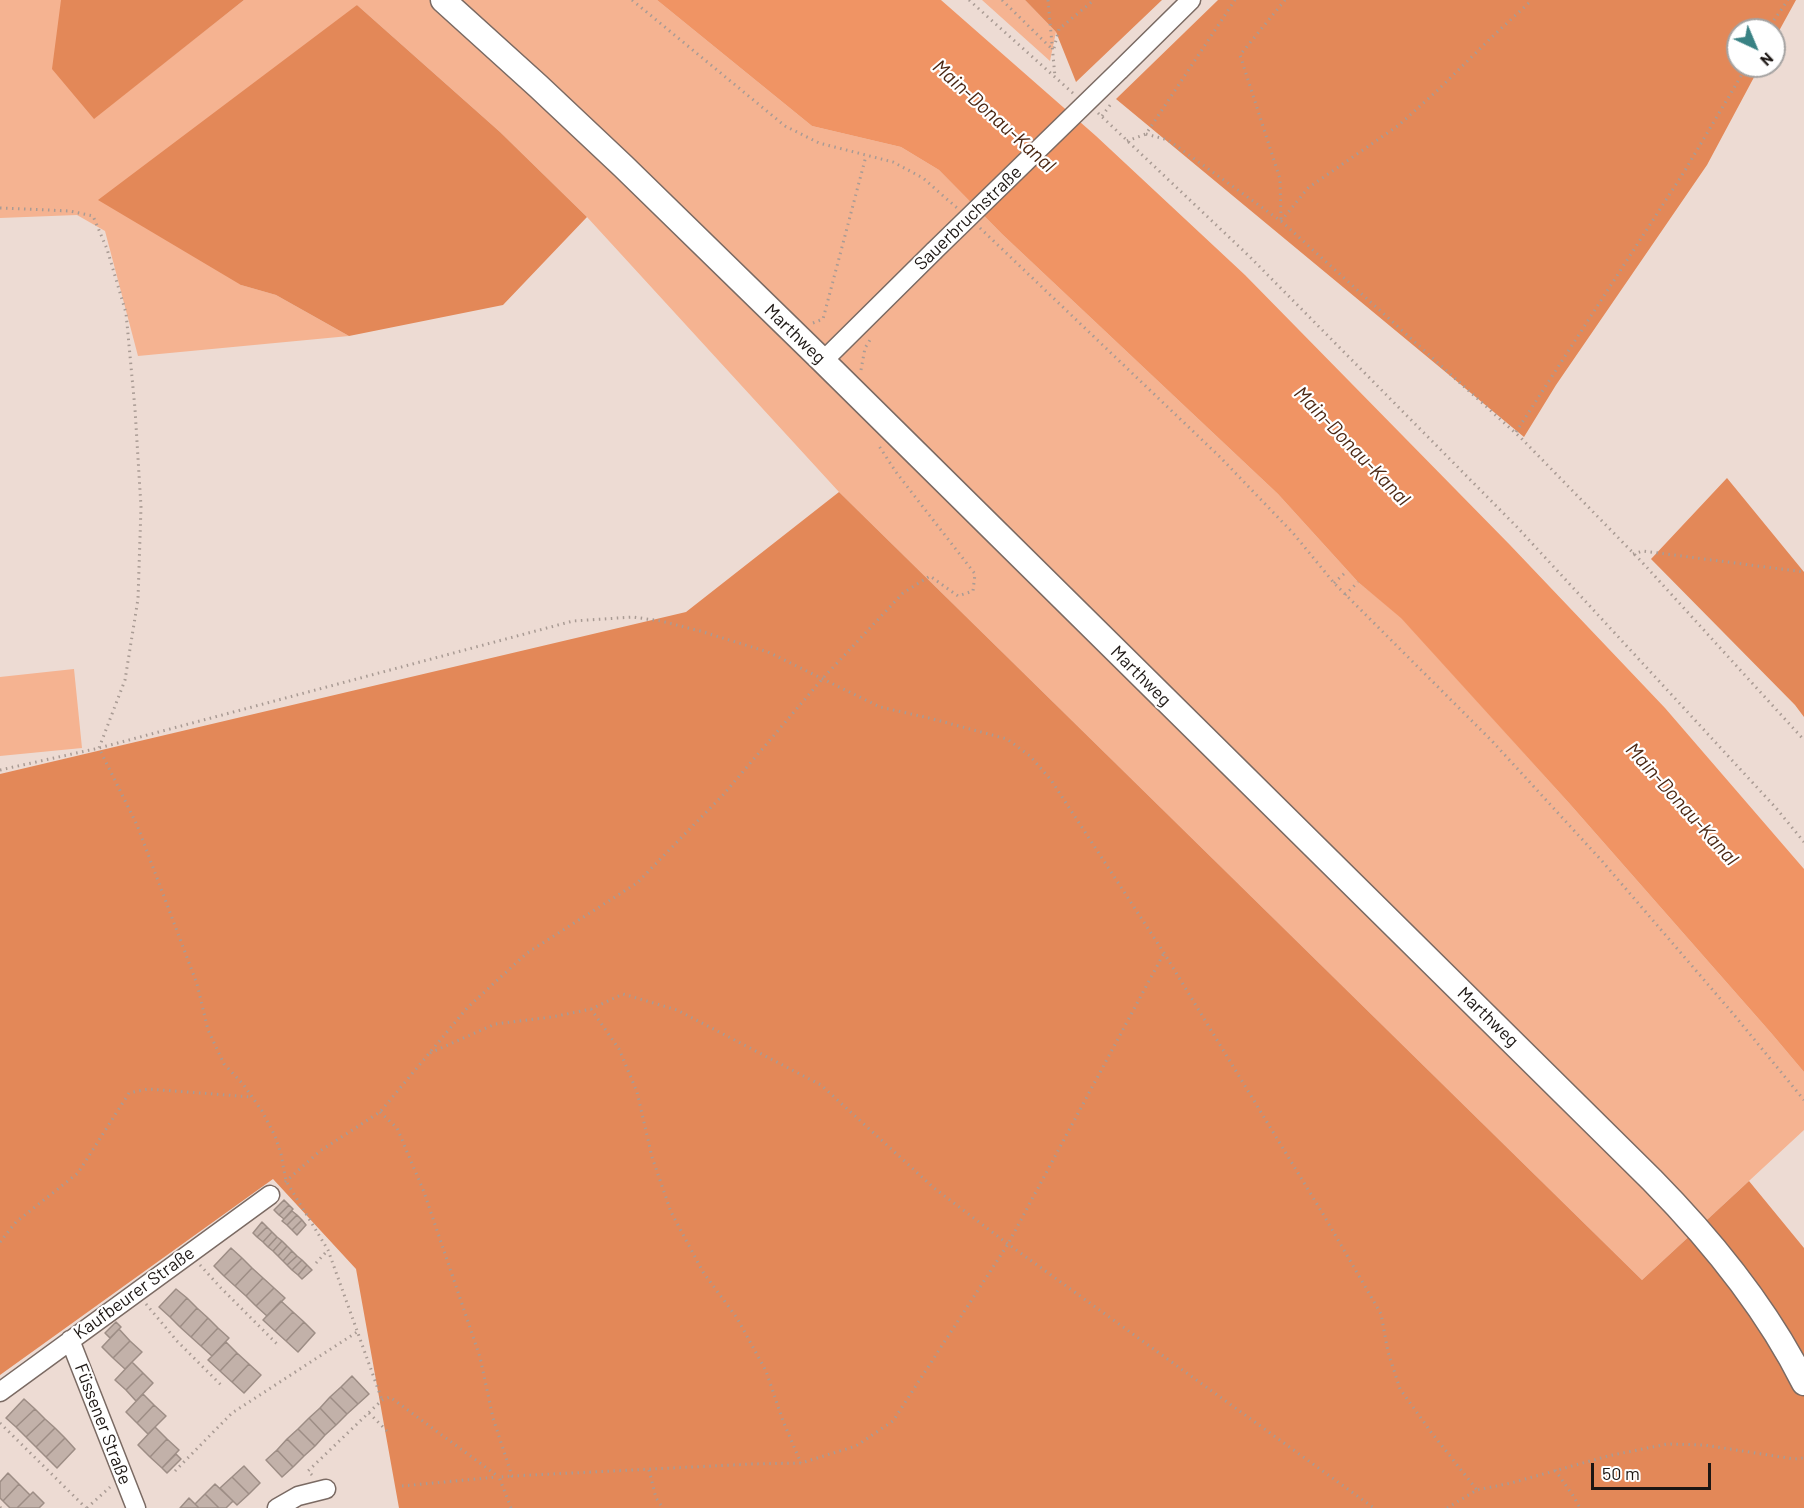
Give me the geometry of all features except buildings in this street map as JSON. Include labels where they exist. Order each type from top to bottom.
[{"type":"main road","name":"Marthweg","points":[[443,0],[552,99],[823,361],[1666,1194],[1709,1242],[1743,1287],[1782,1344],[1804,1383]]},
{"type":"street","name":"Sauerbruchstraße","points":[[823,361],[1191,0]]},
{"type":"street","name":"Kaufbeurer Straße","points":[[0,1392],[270,1195]]},
{"type":"street","name":"Füssener Straße","points":[[70,1340],[136,1508]]},
{"type":"street","points":[[277,1508],[298,1496],[326,1489]]},
{"type":"path","points":[[632,0],[785,126],[819,143],[893,162],[924,178],[958,208]]},
{"type":"path","points":[[969,0],[1055,78],[1048,0]]},
{"type":"path","points":[[1002,0],[1053,50]]},
{"type":"path","points":[[1053,50],[1059,29],[1094,0]]},
{"type":"path","points":[[1146,134],[1234,0]]},
{"type":"path","points":[[1281,221],[1280,179],[1240,55],[1285,0]]},
{"type":"path","points":[[1281,221],[1308,188],[1399,125],[1532,0]]},
{"type":"path","points":[[1775,18],[1788,0]]},
{"type":"path","points":[[1516,433],[1684,172],[1740,78]]},
{"type":"path","points":[[1096,111],[1249,256],[1517,526],[1776,808],[1804,842]]},
{"type":"path","points":[[1127,141],[1146,134],[1168,140],[1281,221],[1516,433],[1633,554],[1804,740]]},
{"type":"path","points":[[811,323],[823,319],[866,156]]},
{"type":"path","points":[[0,208],[70,211],[93,216],[107,249],[126,313],[141,507],[138,599],[125,680],[99,748],[137,825],[197,984],[208,1029],[224,1064],[243,1084],[262,1111],[275,1136],[286,1181],[328,1250],[382,1400]]},
{"type":"path","points":[[975,224],[1220,457],[1293,533],[1334,584],[1492,741],[1594,853],[1735,1016],[1804,1100]]},
{"type":"path","points":[[861,372],[865,348],[874,334]]},
{"type":"path","points":[[270,1195],[320,1151],[380,1112],[466,1008],[527,953],[637,883],[723,795],[823,678],[903,593],[930,576],[958,596],[972,591],[975,574],[880,448]]},
{"type":"path","points":[[1633,554],[1643,551],[1804,572]]},
{"type":"path","points":[[1334,584],[1347,571]]},
{"type":"path","points":[[1345,595],[1358,582]]},
{"type":"path","points":[[0,770],[99,748],[573,621],[633,617],[661,621],[700,631],[768,652],[880,707],[929,717],[1007,740],[1030,756],[1051,780],[1164,952],[1381,1314],[1388,1352],[1400,1389],[1477,1490]]},
{"type":"path","points":[[402,1486],[499,1476],[801,1463],[856,1446],[893,1421],[1008,1244],[1164,952]]},
{"type":"path","points":[[429,1053],[495,1024],[552,1017],[591,1009],[623,994],[676,1010],[821,1085],[934,1188],[1374,1508]]},
{"type":"path","points":[[591,1009],[619,1049],[637,1092],[652,1157],[671,1212],[703,1272],[737,1318],[766,1371],[783,1421],[801,1463]]},
{"type":"path","points":[[0,1242],[16,1222],[78,1173],[129,1093],[148,1089],[252,1097]]},
{"type":"path","points":[[380,1112],[396,1128],[424,1192],[480,1357],[493,1418],[512,1476]]},
{"type":"path","points":[[316,1263],[328,1250]]},
{"type":"path","points":[[189,1252],[278,1345]]},
{"type":"path","points":[[136,1291],[177,1341],[222,1386]]},
{"type":"path","points":[[175,1470],[232,1413],[357,1332]]},
{"type":"path","points":[[326,1489],[308,1471],[382,1400],[390,1397],[499,1476],[511,1508]]},
{"type":"path","points":[[369,1412],[387,1431]]},
{"type":"path","points":[[0,1423],[87,1508],[124,1476]]},
{"type":"path","points":[[1447,1508],[1477,1490],[1608,1456],[1667,1444],[1704,1445],[1794,1459],[1804,1458]]},
{"type":"path","points":[[649,1470],[656,1498],[663,1508]]},
{"type":"path","points":[[1555,1470],[1580,1508]]},
{"type":"shaded area","points":[[0,0],[61,0],[94,118],[244,0],[657,0],[812,126],[901,147],[939,170],[1002,234],[1278,494],[1358,582],[1401,617],[1569,803],[1804,1072],[1804,1130],[1642,1280],[839,492],[587,217],[500,132],[357,5],[241,285],[276,295],[349,336],[138,356],[105,231],[77,215],[0,218]]},
{"type":"shaded area","points":[[61,0],[244,0],[94,119],[52,69]]},
{"type":"shaded area","points":[[982,0],[1025,0],[1056,32],[1050,61]]},
{"type":"shaded area","points":[[1025,0],[1162,0],[1076,82],[1056,32]]},
{"type":"shaded area","points":[[1218,0],[1796,0],[1786,18],[1726,18],[1726,78],[1754,78],[1707,165],[1556,385],[1524,437],[1116,99]]},
{"type":"shaded area","points":[[357,5],[500,132],[587,217],[503,305],[349,336],[276,295],[241,285],[98,200]]},
{"type":"shaded area","points":[[1727,478],[1804,572],[1804,717],[1795,705],[1651,559]]},
{"type":"shaded area","points":[[839,492],[1642,1280],[1749,1181],[1804,1248],[1804,1508],[399,1508],[356,1269],[273,1179],[0,1375],[0,774],[686,612]]},
{"type":"shaded area","points":[[74,669],[82,748],[0,756],[0,677]]},
{"type":"water","name":"Main-Donau-Kanal","points":[[657,0],[941,0],[1096,136],[1245,275],[1510,545],[1665,708],[1804,869],[1804,1072],[1569,803],[1401,618],[1358,582],[1278,494],[1002,234],[939,170],[901,147],[812,126]]}]
